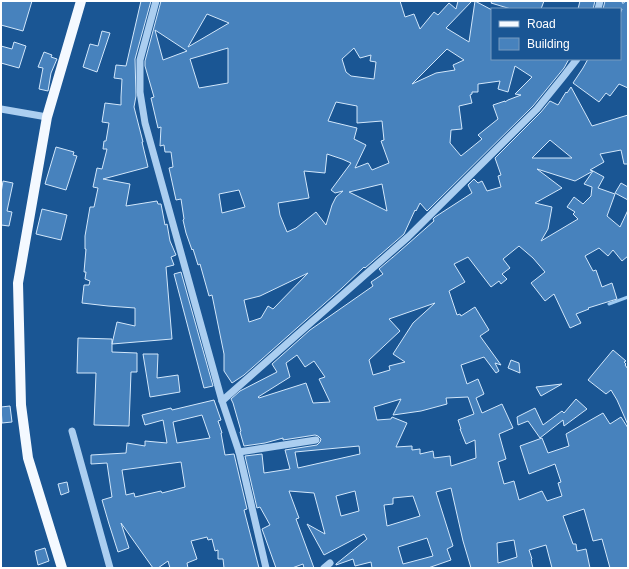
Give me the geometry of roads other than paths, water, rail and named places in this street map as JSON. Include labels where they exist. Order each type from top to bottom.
[{"type":"main road","points":[[62,568],[28,458],[20,397],[18,283],[47,117],[81,1]]},
{"type":"street","points":[[156,1],[140,60],[140,92],[145,123],[222,401],[239,452],[266,568]]},
{"type":"street","points":[[222,401],[408,237],[537,109],[563,78],[575,60]]},
{"type":"street","points":[[1,109],[47,117]]},
{"type":"street","points":[[72,432],[110,568]]},
{"type":"street","points":[[239,452],[316,440]]},
{"type":"street","points":[[324,568],[330,563]]},
{"type":"waterway","points":[[609,304],[628,297]]}]
